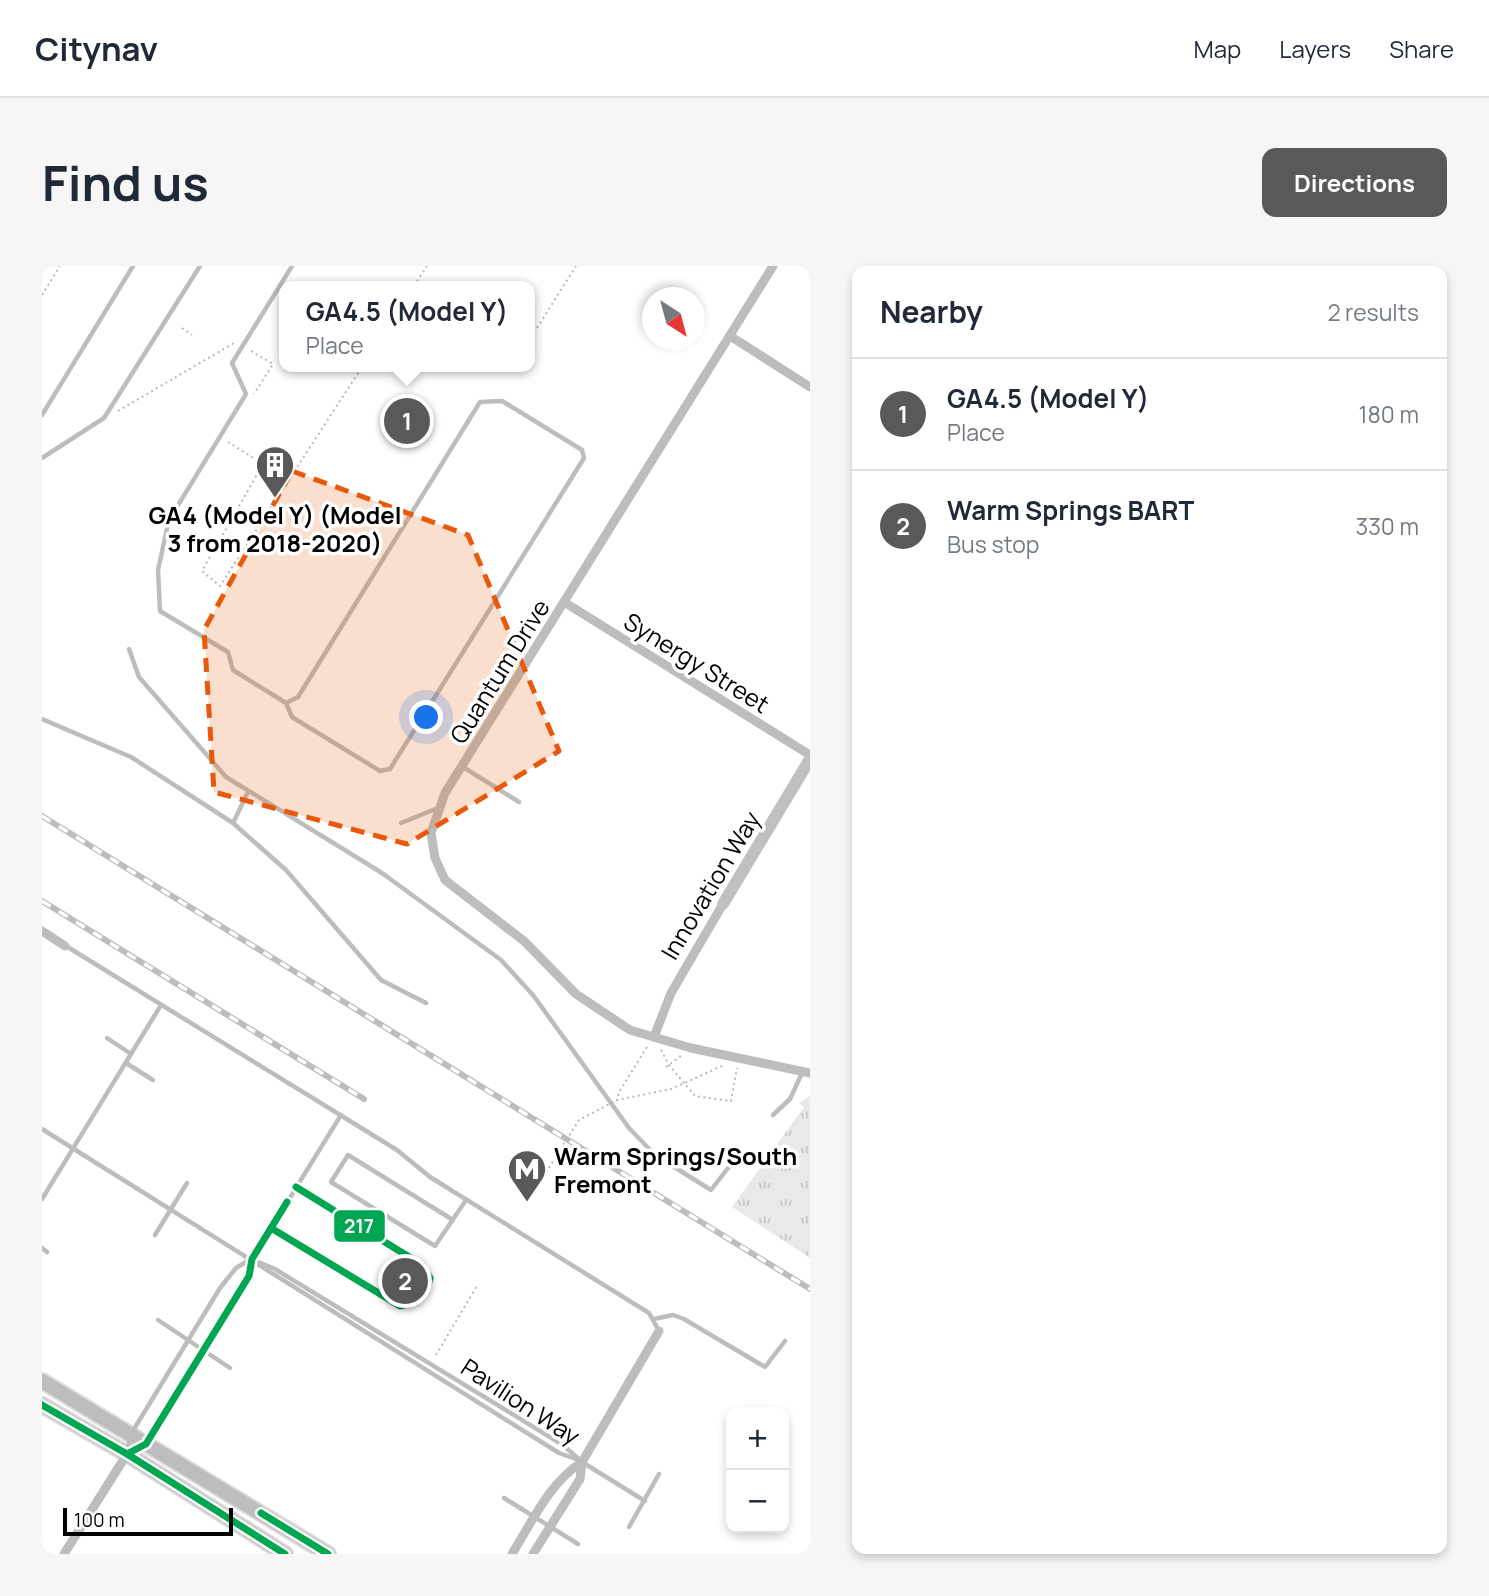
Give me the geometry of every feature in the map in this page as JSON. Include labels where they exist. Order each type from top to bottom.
[{"type":"main road","points":[[42,1381],[328,1554]]},
{"type":"main road","points":[[42,1405],[127,1454],[285,1554]]},
{"type":"street","name":"Quantum Drive","points":[[774,266],[462,767],[438,808],[431,841],[445,880],[524,941],[576,994],[630,1030],[691,1048],[806,1073]]},
{"type":"street","points":[[730,336],[810,387]]},
{"type":"street","name":"Synergy Street","points":[[564,602],[810,757]]},
{"type":"street","name":"Innovation Way","points":[[654,1037],[671,993],[810,757]]},
{"type":"street","points":[[42,931],[65,946]]},
{"type":"street","points":[[533,1554],[580,1479],[582,1462],[659,1331]]},
{"type":"street","points":[[64,1554],[127,1454]]},
{"type":"street","points":[[512,1554],[568,1471],[582,1462]]},
{"type":"lane","points":[[42,415],[133,266]]},
{"type":"lane","points":[[42,458],[104,418],[200,266]]},
{"type":"lane","points":[[283,281],[292,266]]},
{"type":"lane","points":[[279,287],[232,363],[246,394],[169,520],[158,570],[160,611],[228,653],[233,670],[286,702],[292,717],[380,771],[390,769],[584,458],[582,450],[502,401],[480,402],[298,697],[286,702]]},
{"type":"lane","points":[[129,649],[139,677],[218,768],[248,792],[382,873],[501,960],[533,995],[629,1128],[655,1155],[711,1190],[738,1155]]},
{"type":"lane","points":[[42,719],[131,757],[233,823],[286,870],[381,980],[426,1003]]},
{"type":"lane","points":[[462,767],[519,802]]},
{"type":"lane","points":[[233,823],[248,792]]},
{"type":"lane","points":[[401,823],[438,808]]},
{"type":"lane","points":[[65,946],[397,1150],[425,1174],[654,1319],[659,1331]]},
{"type":"lane","points":[[42,1199],[161,1005]]},
{"type":"lane","points":[[107,1038],[131,1054]]},
{"type":"lane","points":[[126,1063],[153,1080]]},
{"type":"lane","points":[[773,1115],[790,1099],[806,1073]]},
{"type":"lane","points":[[127,1454],[146,1444],[249,1276],[252,1259],[341,1115]]},
{"type":"lane","name":"Pavilion Way","points":[[42,1129],[252,1259],[275,1269],[492,1402],[645,1501]]},
{"type":"lane","points":[[453,1220],[348,1155],[331,1182],[435,1246],[453,1220],[466,1200]]},
{"type":"lane","points":[[155,1235],[187,1183]]},
{"type":"lane","points":[[271,1228],[400,1306],[416,1304],[426,1294],[429,1278],[422,1265],[296,1187]]},
{"type":"lane","points":[[127,1454],[131,1434],[220,1288],[236,1268],[252,1259]]},
{"type":"lane","points":[[654,1319],[673,1315],[684,1319],[765,1367],[785,1341]]},
{"type":"lane","points":[[158,1320],[230,1368]]},
{"type":"lane","points":[[629,1527],[659,1474]]},
{"type":"lane","points":[[504,1498],[578,1544]]},
{"type":"path","points":[[42,295],[60,266]]},
{"type":"path","points":[[417,281],[427,266]]},
{"type":"path","points":[[537,328],[576,266]]},
{"type":"path","points":[[182,328],[192,335]]},
{"type":"path","points":[[110,416],[235,342]]},
{"type":"path","points":[[244,348],[273,364],[253,397]]},
{"type":"path","points":[[225,440],[263,464],[202,571],[220,586],[359,372]]},
{"type":"path","points":[[654,1037],[667,1066],[695,1096],[731,1101],[739,1059]]},
{"type":"path","points":[[617,1100],[619,1092],[654,1037]]},
{"type":"path","points":[[667,1066],[691,1048]]},
{"type":"path","points":[[540,1182],[579,1120],[617,1100],[671,1089],[739,1059]]},
{"type":"path","points":[[436,1355],[478,1284]]},
{"type":"highlighted area","points":[[292,471],[468,535],[559,751],[407,844],[214,792],[204,630]]},
{"type":"green space","points":[[810,1096],[810,1258],[732,1207],[804,1107],[799,1103]]},
{"type":"railway","points":[[42,816],[810,1289]]},
{"type":"railway","points":[[42,901],[364,1099]]},
{"type":"transit line","name":"217","points":[[271,1228],[400,1306],[416,1301],[426,1290],[430,1278],[422,1265],[296,1187]]},
{"type":"transit line","name":"217","points":[[127,1454],[146,1444],[249,1276],[252,1259],[287,1202]]},
{"type":"transit line","name":"217","points":[[42,1405],[127,1454],[285,1554]]},
{"type":"transit line","name":"217","points":[[261,1513],[328,1554]]},
{"type":"place","name":"GA4.5 (Model Y)","points":[[407,421]]},
{"type":"place","name":"GA4 (Model Y) (Model 3 from 2018-2020)","points":[[275,499]]},
{"type":"place","name":"Warm Springs/South Fremont","points":[[527,1203]]},
{"type":"place","name":"Warm Springs BART","points":[[405,1281]]}]
